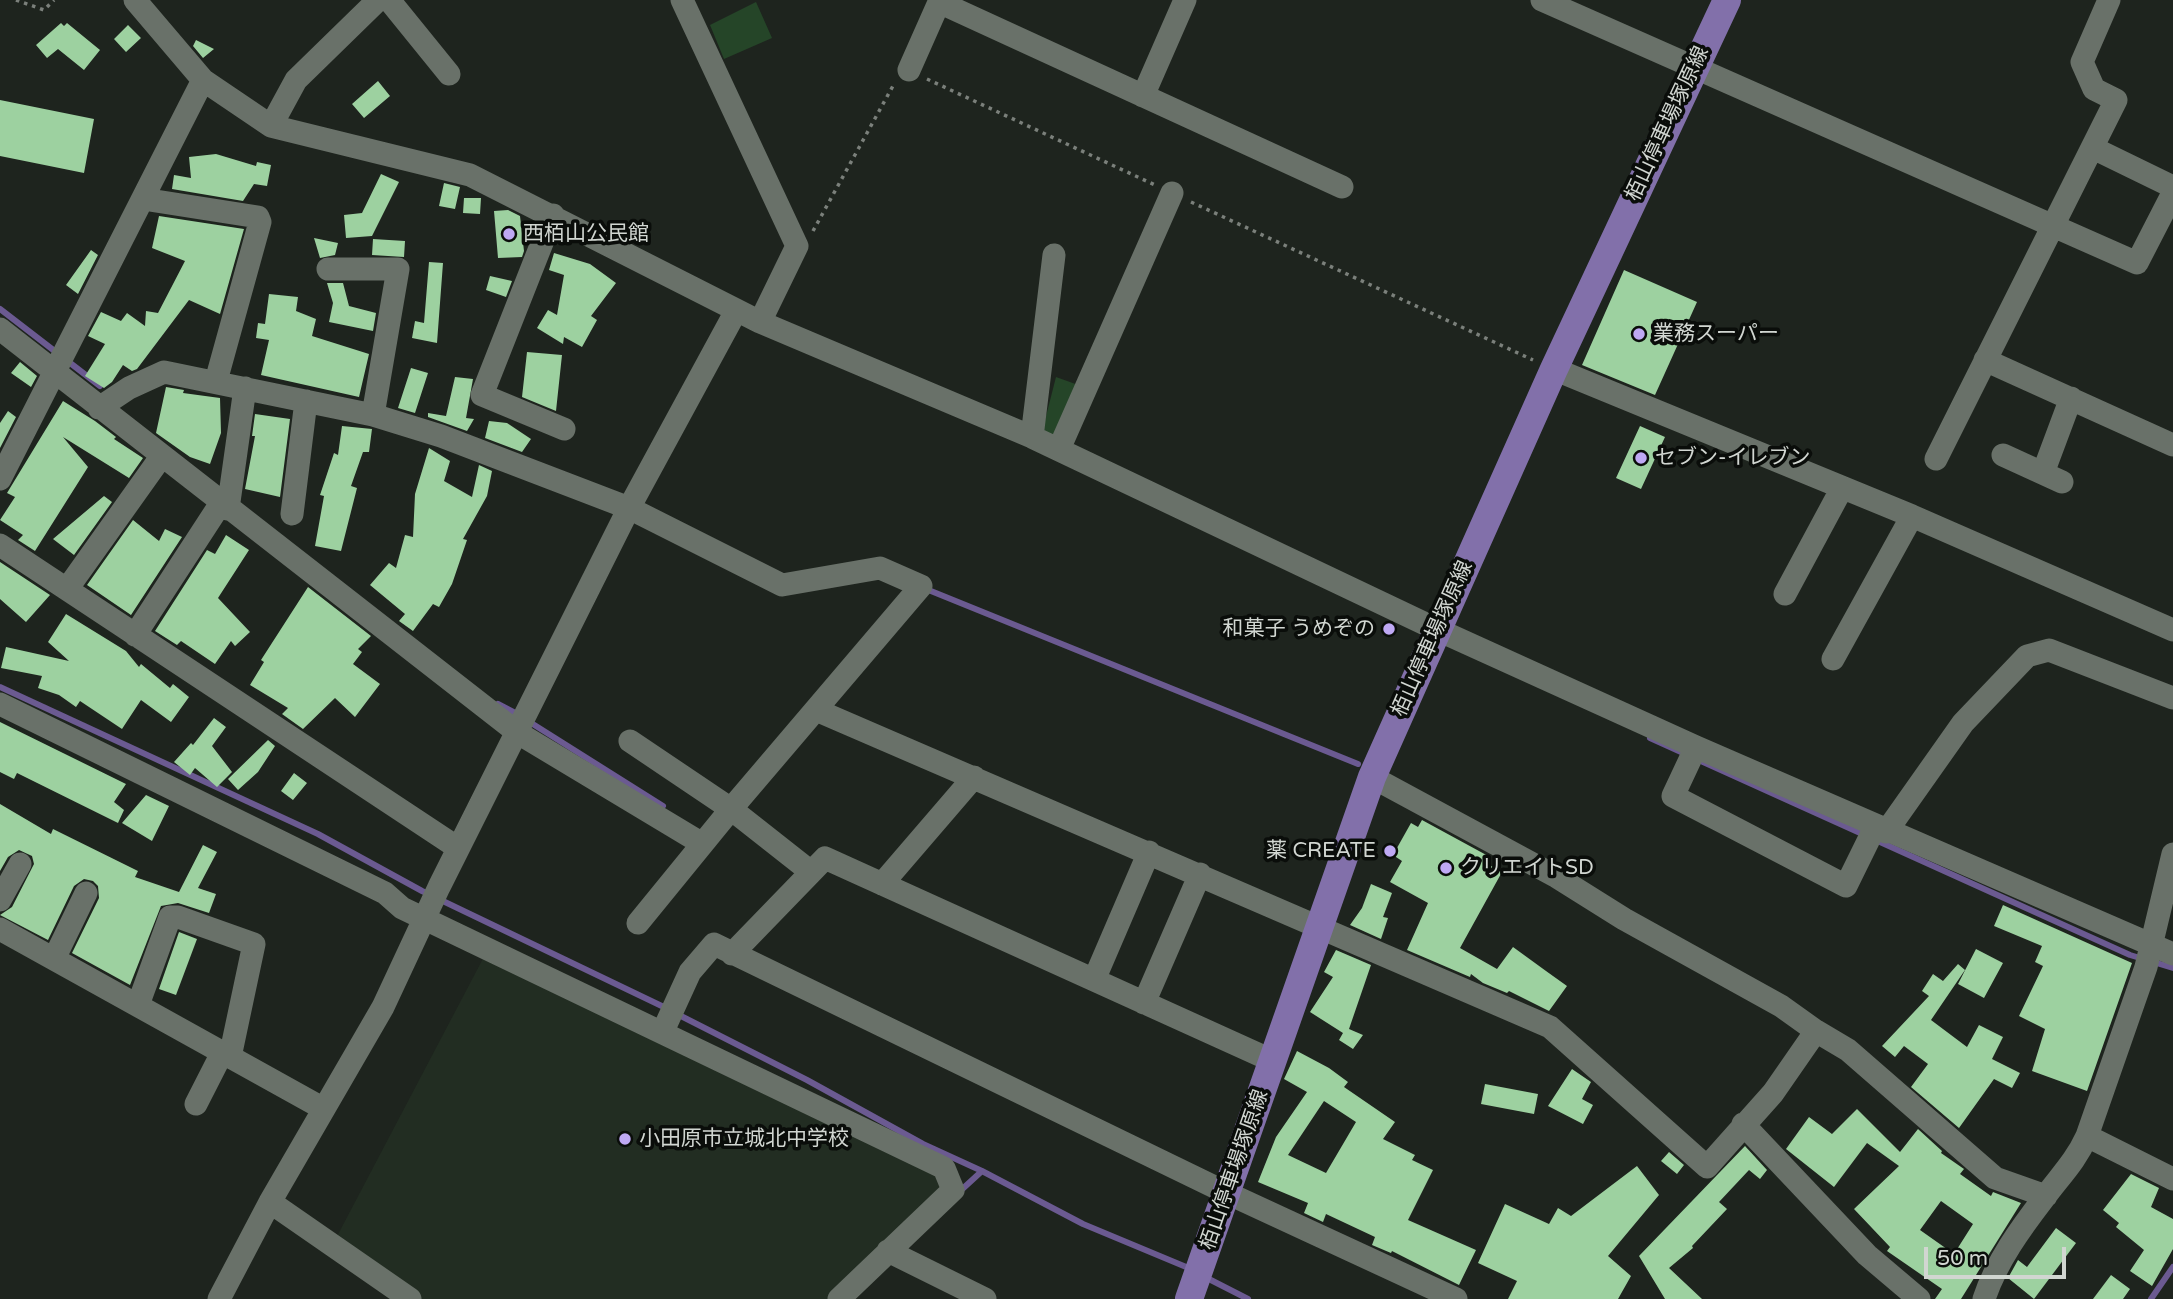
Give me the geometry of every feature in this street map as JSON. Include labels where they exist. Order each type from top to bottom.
[{"type":"main road","name":"栢山停車場塚原線","points":[[1189,1299],[1373,777],[1436,629],[1554,369],[1727,0]]},
{"type":"street","points":[[135,0],[203,80],[271,126],[470,175],[760,322],[1059,449],[1436,629],[2155,954]]},
{"type":"street","points":[[271,126],[296,80],[378,0]]},
{"type":"street","points":[[389,0],[449,74]]},
{"type":"street","points":[[682,0],[797,247],[760,322]]},
{"type":"street","points":[[1143,96],[1185,0]]},
{"type":"street","points":[[1542,0],[2137,263],[2173,193]]},
{"type":"street","points":[[1936,458],[2116,100],[2094,89],[2082,62],[2109,0]]},
{"type":"street","points":[[909,70],[940,1],[1342,187]]},
{"type":"street","points":[[0,480],[203,80]]},
{"type":"street","points":[[2093,148],[2173,187]]},
{"type":"street","points":[[1059,449],[1172,193]]},
{"type":"street","points":[[143,199],[258,217],[260,222],[216,381]]},
{"type":"street","points":[[552,215],[482,395],[564,429]]},
{"type":"street","points":[[1032,437],[1054,255]]},
{"type":"street","points":[[328,269],[398,269],[373,415]]},
{"type":"street","points":[[219,1299],[270,1202],[383,1007],[458,848],[629,508],[736,310]]},
{"type":"street","points":[[0,329],[55,375],[518,733],[701,844]]},
{"type":"street","points":[[1984,360],[2173,445]]},
{"type":"street","points":[[1554,369],[1912,516],[2173,630]]},
{"type":"street","points":[[99,408],[130,388],[164,372],[216,381],[373,415],[441,436],[629,508],[782,585],[880,568],[921,586],[701,844],[638,923]]},
{"type":"street","points":[[135,635],[224,506],[245,388]]},
{"type":"street","points":[[2003,455],[2053,478],[2071,398]]},
{"type":"street","points":[[292,514],[306,401]]},
{"type":"street","points":[[67,589],[161,457]]},
{"type":"street","points":[[1785,594],[1842,488]]},
{"type":"street","points":[[1833,659],[1912,516]]},
{"type":"street","points":[[0,545],[458,848]]},
{"type":"street","points":[[1696,747],[1673,796],[1846,887],[1880,829],[1963,723],[2027,656],[2049,650],[2173,698]]},
{"type":"street","points":[[0,704],[385,893],[402,908],[944,1168],[953,1190],[839,1299]]},
{"type":"street","points":[[816,710],[1550,1027],[1707,1167],[1773,1093],[1816,1031]]},
{"type":"street","points":[[630,741],[732,808],[811,872]]},
{"type":"street","points":[[882,884],[974,777]]},
{"type":"street","points":[[1373,777],[1558,877],[1624,919],[1782,1006],[1848,1050],[1995,1178],[2046,1196]]},
{"type":"street","points":[[1094,980],[1149,852]]},
{"type":"street","points":[[1984,1299],[2012,1242],[2075,1162],[2087,1136],[2155,954],[2173,855]]},
{"type":"street","points":[[732,954],[825,858],[1273,1061]]},
{"type":"street","points":[[0,900],[20,864]]},
{"type":"street","points":[[1144,1003],[1200,874]]},
{"type":"street","points":[[54,959],[86,893]]},
{"type":"street","points":[[138,1005],[170,917],[178,917],[254,944],[226,1055],[196,1104]]},
{"type":"street","points":[[0,929],[324,1109]]},
{"type":"street","points":[[663,1031],[690,972],[714,944],[1227,1193],[1456,1299]]},
{"type":"street","points":[[1743,1125],[1867,1255],[1919,1299]]},
{"type":"street","points":[[2087,1136],[2173,1179]]},
{"type":"street","points":[[270,1202],[410,1299]]},
{"type":"street","points":[[888,1251],[985,1299]]},
{"type":"path","points":[[16,0],[44,10],[54,0]]},
{"type":"shaded area","name":"小田原市立城北中学校","points":[[487,951],[939,1177],[941,1193],[834,1299],[419,1299],[334,1242]]},
{"type":"green space","points":[[756,2],[772,38],[724,59],[710,25]]},
{"type":"green space","points":[[1056,377],[1081,386],[1057,438],[1042,432]]},
{"type":"building","points":[[61,23],[64,26],[67,23],[100,50],[84,70],[58,49],[47,58],[36,45]]},
{"type":"building","points":[[128,25],[141,38],[126,52],[114,39]]},
{"type":"building","points":[[196,40],[214,49],[203,58],[193,46]]},
{"type":"building","points":[[378,81],[390,96],[364,118],[352,104]]},
{"type":"building","points":[[0,100],[94,119],[84,173],[0,156]]},
{"type":"building","points":[[216,154],[256,166],[257,162],[271,165],[267,186],[254,184],[243,201],[172,189],[174,175],[191,178],[189,157]]},
{"type":"building","points":[[381,174],[399,182],[372,236],[346,238],[344,215],[362,213]]},
{"type":"building","points":[[444,183],[460,187],[455,209],[439,206]]},
{"type":"building","points":[[464,198],[481,198],[480,214],[463,213]]},
{"type":"building","name":"西栢山公民館","points":[[508,210],[520,216],[524,251],[522,257],[498,258],[494,211]]},
{"type":"building","points":[[159,216],[244,229],[220,314],[189,300],[137,369],[132,371],[123,365],[112,382],[104,388],[85,376],[105,344],[88,336],[101,312],[121,321],[127,313],[145,326],[146,311],[158,313],[185,261],[152,248]]},
{"type":"building","points":[[314,238],[338,243],[335,255],[320,258]]},
{"type":"building","points":[[373,239],[405,241],[404,257],[372,255]]},
{"type":"building","points":[[91,250],[98,255],[78,294],[66,285]]},
{"type":"building","points":[[554,253],[590,264],[616,283],[591,316],[597,320],[582,347],[564,337],[563,344],[537,328],[548,310],[557,315],[564,275],[549,270]]},
{"type":"building","points":[[429,262],[443,263],[437,343],[412,338],[415,321],[424,323]]},
{"type":"building","name":"業務スーパー","points":[[1624,270],[1697,302],[1655,395],[1582,365]]},
{"type":"building","points":[[490,276],[512,281],[506,297],[486,290]]},
{"type":"building","points":[[327,283],[343,283],[349,306],[376,313],[373,331],[329,322],[333,303]]},
{"type":"building","points":[[269,294],[298,297],[296,311],[316,319],[312,336],[369,354],[359,397],[261,375],[269,340],[256,338],[258,323],[265,324]]},
{"type":"building","points":[[527,352],[562,355],[556,411],[522,397]]},
{"type":"building","points":[[20,362],[37,376],[31,387],[11,373]]},
{"type":"building","points":[[411,368],[428,373],[415,413],[398,408]]},
{"type":"building","points":[[455,377],[473,379],[466,418],[474,419],[467,431],[428,417],[428,413],[446,416]]},
{"type":"building","points":[[166,387],[184,390],[183,393],[220,398],[221,433],[210,464],[190,457],[156,433]]},
{"type":"building","points":[[63,401],[95,421],[116,437],[114,439],[143,458],[129,478],[63,437],[88,467],[35,551],[18,540],[23,535],[0,520],[15,497],[7,493]]},
{"type":"building","points":[[8,411],[16,417],[0,448],[0,423]]},
{"type":"building","points":[[255,414],[290,419],[280,497],[245,489],[255,436],[252,436]]},
{"type":"building","points":[[489,421],[507,423],[531,439],[522,452],[485,438]]},
{"type":"building","points":[[342,426],[372,429],[369,452],[363,452],[351,486],[357,488],[341,551],[315,546],[324,496],[320,495],[334,453],[338,455]]},
{"type":"building","name":"セブン-イレブン","points":[[1640,426],[1665,437],[1641,489],[1616,478]]},
{"type":"building","points":[[429,448],[450,461],[444,481],[472,497],[479,465],[492,471],[487,496],[463,539],[467,540],[452,584],[439,607],[433,604],[413,631],[399,621],[405,614],[370,585],[389,563],[396,568],[405,535],[413,537],[415,494]]},
{"type":"building","points":[[104,496],[112,502],[74,555],[53,539]]},
{"type":"building","points":[[133,520],[159,541],[165,529],[182,537],[131,615],[87,585]]},
{"type":"building","points":[[226,535],[249,550],[218,598],[250,632],[235,646],[231,641],[215,664],[181,641],[177,645],[155,631],[207,550],[215,554]]},
{"type":"building","points":[[0,562],[50,595],[26,622],[0,599]]},
{"type":"building","points":[[308,587],[371,636],[358,649],[362,652],[353,664],[380,684],[355,717],[335,698],[303,729],[282,714],[288,708],[250,685],[264,662],[261,660]]},
{"type":"building","points":[[66,614],[126,651],[139,667],[141,664],[170,688],[173,684],[189,697],[171,722],[141,700],[122,729],[80,701],[76,707],[59,695],[38,688],[42,676],[1,668],[6,647],[69,661],[48,642]]},
{"type":"building","points":[[214,718],[226,727],[212,746],[232,772],[217,787],[195,768],[190,775],[174,762],[191,743],[193,745]]},
{"type":"building","points":[[0,722],[126,784],[114,802],[124,810],[118,823],[17,773],[14,779],[0,772]]},
{"type":"building","points":[[268,740],[275,746],[258,772],[238,790],[228,779]]},
{"type":"building","points":[[294,773],[307,783],[293,800],[281,791]]},
{"type":"building","points":[[146,795],[169,806],[152,841],[122,823]]},
{"type":"building","points":[[0,804],[51,834],[53,829],[138,871],[135,877],[179,892],[203,845],[217,852],[198,888],[216,894],[209,913],[178,903],[161,906],[130,985],[72,953],[99,898],[98,886],[93,881],[84,879],[74,886],[48,940],[0,915],[12,907],[34,864],[32,856],[19,850],[8,857],[0,871]]},
{"type":"building","points":[[1422,820],[1490,857],[1486,863],[1502,872],[1460,948],[1497,969],[1513,947],[1567,986],[1549,1011],[1509,991],[1507,993],[1483,983],[1471,974],[1470,977],[1407,950],[1428,903],[1390,882],[1402,861],[1393,855],[1411,823],[1418,827]]},
{"type":"building","points":[[1371,884],[1392,893],[1383,917],[1388,918],[1381,939],[1350,925],[1362,908]]},
{"type":"building","points":[[2003,905],[2132,963],[2087,1091],[2032,1071],[2045,1029],[2019,1016],[2043,966],[2035,962],[2042,946],[1994,926]]},
{"type":"building","points":[[179,932],[197,939],[176,995],[159,989]]},
{"type":"building","points":[[1976,949],[2003,963],[1984,998],[1958,984]]},
{"type":"building","points":[[1336,950],[1371,965],[1349,1029],[1363,1035],[1353,1049],[1339,1040],[1343,1033],[1310,1012],[1333,977],[1324,972]]},
{"type":"building","points":[[1958,964],[1965,970],[1931,1020],[1967,1047],[1979,1025],[2003,1037],[1992,1059],[2020,1073],[2012,1088],[1994,1079],[1959,1128],[1911,1087],[1928,1064],[1904,1046],[1895,1057],[1882,1046],[1929,996],[1922,991],[1933,974],[1943,981]]},
{"type":"building","points":[[1297,1051],[1329,1068],[1348,1082],[1344,1087],[1395,1122],[1383,1139],[1415,1155],[1412,1160],[1433,1170],[1408,1220],[1476,1250],[1459,1285],[1392,1251],[1391,1253],[1372,1245],[1375,1237],[1326,1214],[1323,1222],[1304,1213],[1308,1203],[1258,1182],[1276,1137],[1307,1092],[1284,1079]],"holes":[[[1324,1101],[1356,1122],[1326,1173],[1288,1155]]]},
{"type":"building","points":[[1572,1069],[1591,1082],[1582,1099],[1593,1105],[1583,1124],[1548,1106]]},
{"type":"building","points":[[1485,1084],[1538,1094],[1534,1114],[1481,1104]]},
{"type":"building","points":[[1857,1109],[1900,1152],[1918,1129],[1942,1151],[1941,1153],[1964,1169],[1960,1174],[1991,1196],[1993,1192],[2021,1203],[1961,1299],[1935,1299],[1942,1289],[1887,1251],[1890,1247],[1854,1209],[1899,1166],[1867,1143],[1834,1187],[1786,1149],[1809,1117],[1832,1134]],"holes":[[[1941,1201],[1973,1224],[1954,1254],[1920,1230]]]},
{"type":"building","points":[[1745,1146],[1767,1170],[1760,1179],[1749,1170],[1719,1202],[1727,1209],[1693,1248],[1669,1268],[1702,1299],[1665,1299],[1639,1256]]},
{"type":"building","points":[[1669,1152],[1684,1165],[1677,1174],[1661,1161]]},
{"type":"building","points":[[1637,1166],[1659,1195],[1608,1256],[1631,1276],[1618,1299],[1508,1299],[1517,1281],[1478,1263],[1505,1204],[1549,1224],[1558,1208],[1571,1216]]},
{"type":"building","points":[[2131,1174],[2159,1188],[2151,1207],[2173,1219],[2173,1249],[2152,1286],[2130,1271],[2144,1250],[2116,1227],[2119,1223],[2103,1210]]},
{"type":"building","points":[[2056,1228],[2076,1243],[2034,1299],[2008,1278],[2018,1260],[2027,1267]]},
{"type":"building","points":[[2111,1275],[2130,1289],[2123,1299],[2093,1299]]},
{"type":"waterway","points":[[0,309],[100,386]]},
{"type":"waterway","points":[[926,589],[1358,764]]},
{"type":"waterway","points":[[0,687],[318,834],[422,891],[668,1009]]},
{"type":"waterway","points":[[498,704],[519,715]]},
{"type":"waterway","points":[[528,721],[663,806]]},
{"type":"waterway","points":[[1650,738],[2130,955],[2173,968]]},
{"type":"waterway","points":[[677,1014],[807,1080],[923,1144],[982,1171],[1083,1224],[1191,1269]]},
{"type":"waterway","points":[[958,1193],[982,1171]]},
{"type":"waterway","points":[[2151,1299],[2173,1267]]},
{"type":"waterway","points":[[1203,1276],[1248,1299]]},
{"type":"place","name":"西栢山公民館","points":[[509,234]]},
{"type":"place","name":"業務スーパー","points":[[1639,334]]},
{"type":"place","name":"セブン-イレブン","points":[[1641,458]]},
{"type":"place","name":"和菓子 うめぞの","points":[[1389,629]]},
{"type":"place","name":"薬 CREATE","points":[[1390,851]]},
{"type":"place","name":"クリエイトSD","points":[[1446,868]]},
{"type":"place","name":"小田原市立城北中学校","points":[[625,1139]]}]
